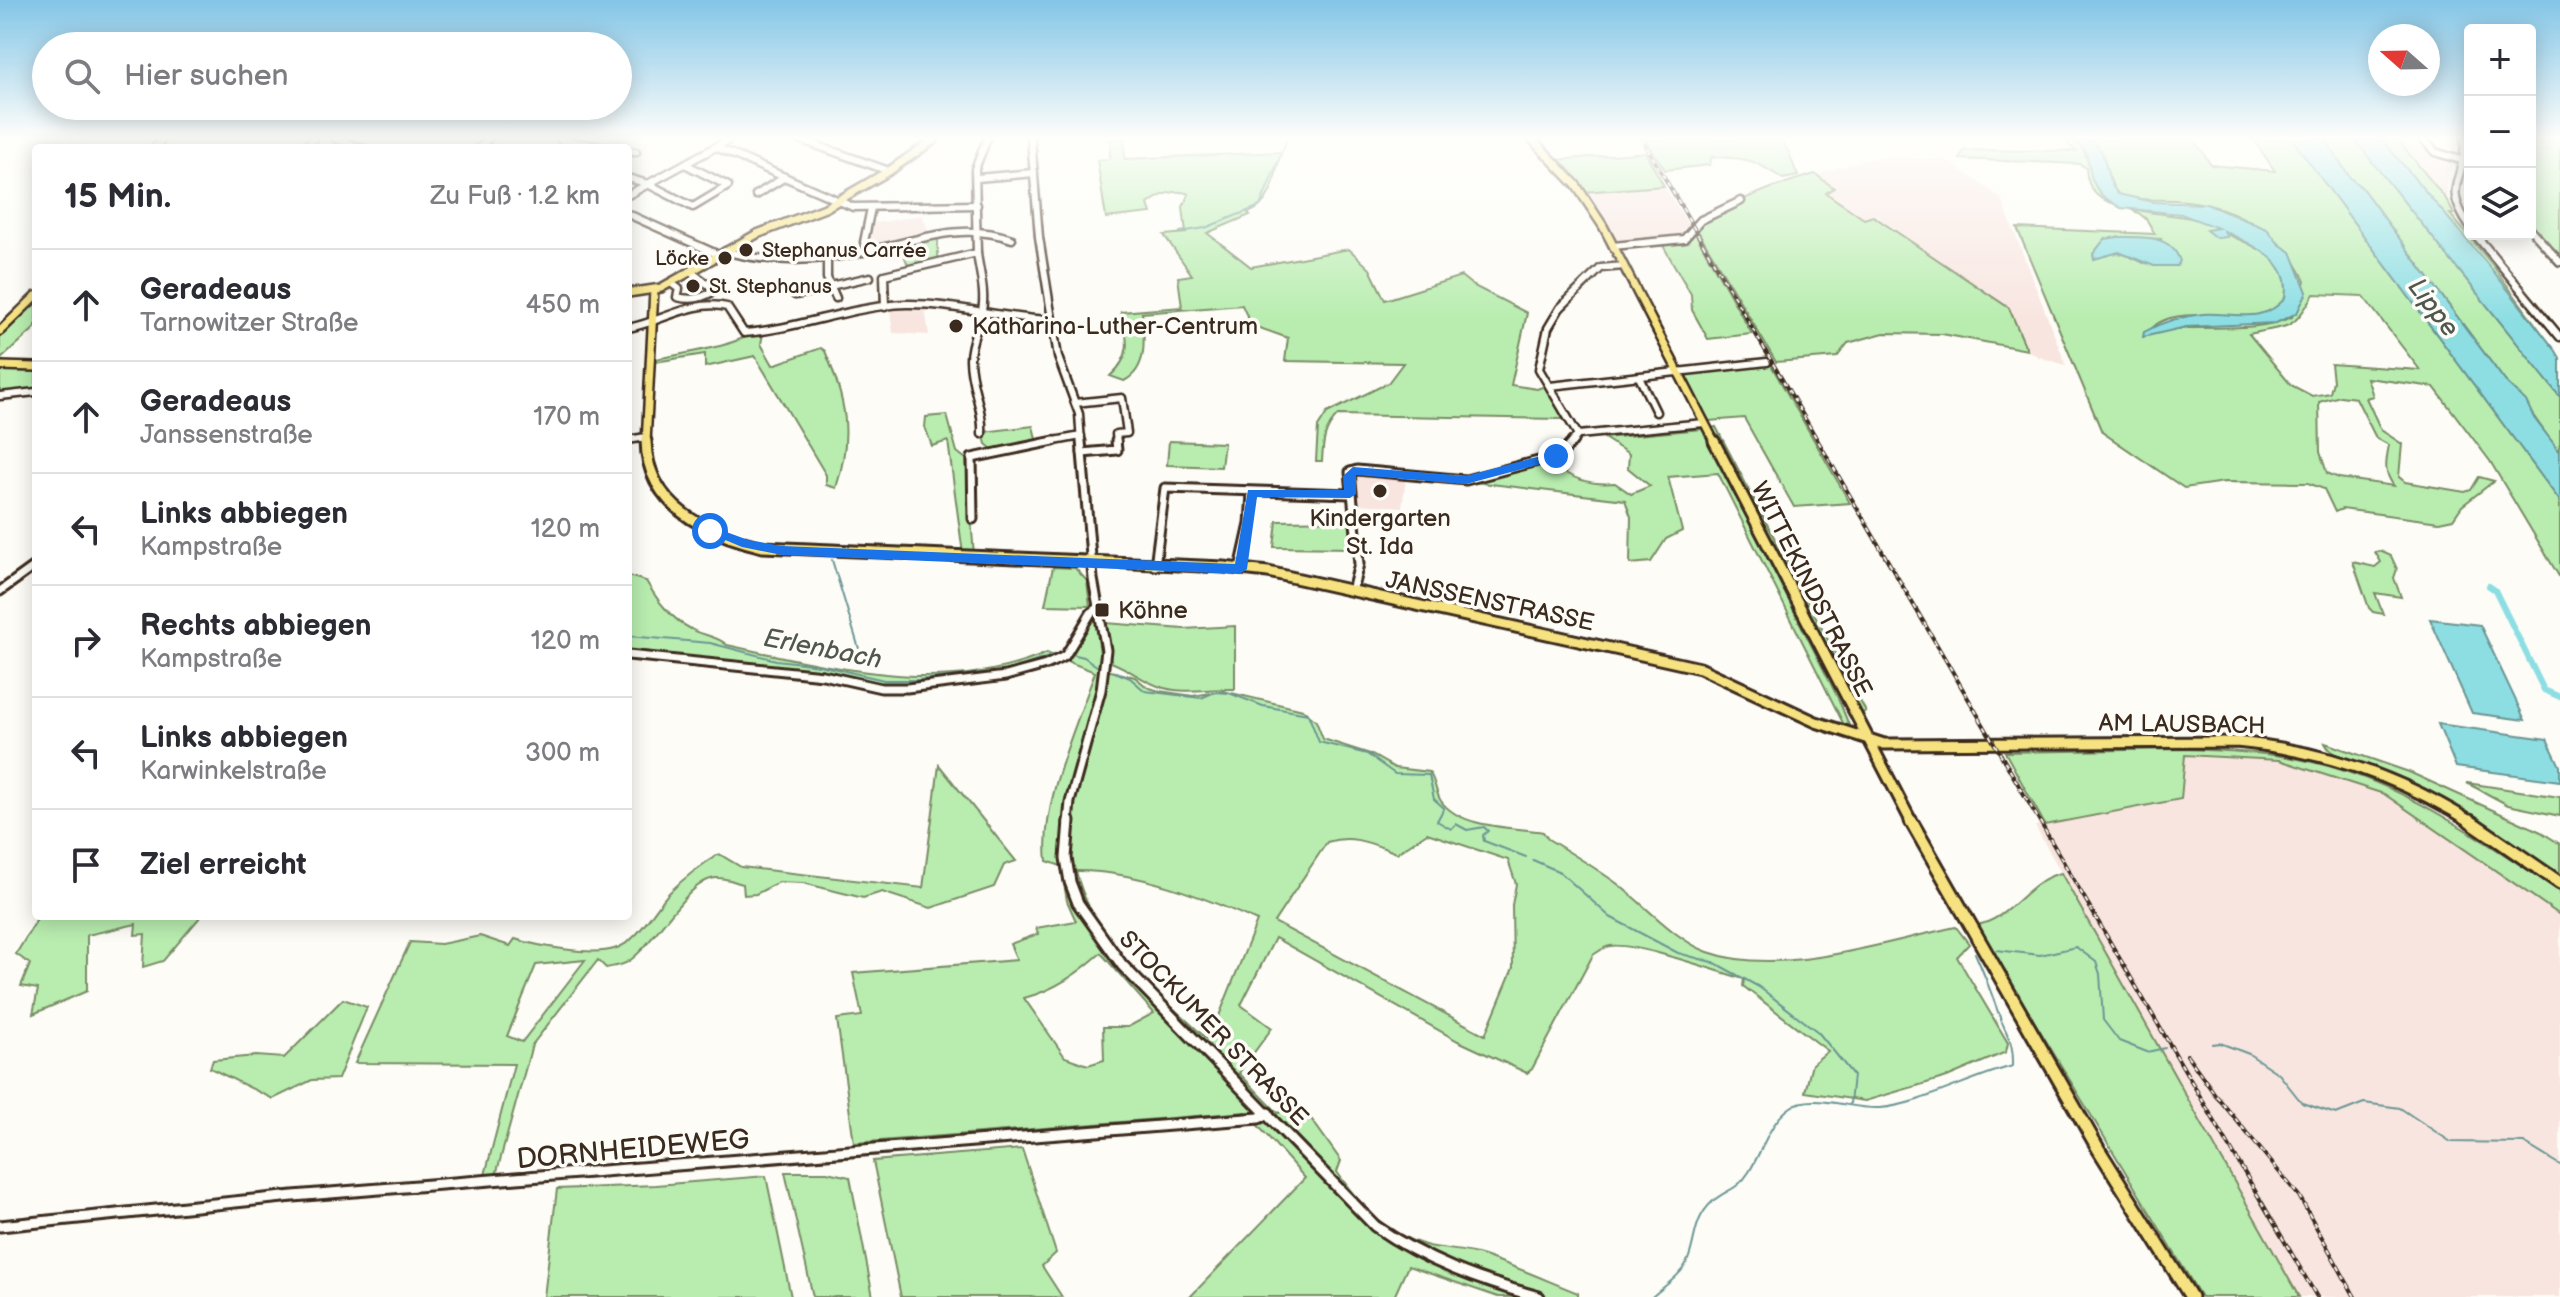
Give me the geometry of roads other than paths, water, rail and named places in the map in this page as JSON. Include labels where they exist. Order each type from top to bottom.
[{"type":"main road","name":"WITTEKINDSTRASSE","points":[[1585,200],[1624,266],[1866,739],[2050,1064],[2191,1297]]},
{"type":"main road","points":[[632,293],[654,290],[671,283],[771,228],[838,201]]},
{"type":"main road","name":"JANSSENSTRASSE","points":[[654,290],[646,437],[649,469],[668,501],[700,526],[747,544],[782,550],[1240,569],[1700,668],[1816,722],[1866,739]]},
{"type":"main road","points":[[0,331],[32,300]]},
{"type":"main road","points":[[0,366],[32,367]]},
{"type":"main road","name":"AM LAUSBACH","points":[[1866,739],[1896,744],[2205,742],[2290,748],[2353,765],[2411,788],[2447,807],[2560,883]]},
{"type":"street","points":[[678,200],[693,207],[705,200]]},
{"type":"street","points":[[835,200],[853,207],[871,208],[977,205]]},
{"type":"street","points":[[977,200],[977,253],[983,291],[982,314],[971,340],[970,361],[974,395],[983,423],[982,434]]},
{"type":"street","name":"STOCKUMER STRASSE","points":[[1037,200],[1058,357],[1075,403],[1081,436],[1092,564],[1106,665],[1068,815],[1066,858],[1073,893],[1090,924],[1122,965],[1268,1113],[1360,1213],[1389,1237],[1420,1256],[1457,1272],[1539,1297]]},
{"type":"street","points":[[2454,200],[2464,219]]},
{"type":"street","points":[[1613,246],[1684,239],[1701,220],[1741,201]]},
{"type":"street","points":[[867,251],[864,242],[871,208]]},
{"type":"street","points":[[632,216],[722,253],[752,259],[867,251],[941,233],[976,229],[1012,239]]},
{"type":"street","points":[[2536,236],[2560,262]]},
{"type":"street","points":[[2480,240],[2560,337]]},
{"type":"street","points":[[885,307],[884,275],[977,253]]},
{"type":"street","points":[[827,256],[830,287],[836,298]]},
{"type":"street","points":[[1578,435],[1539,369],[1545,338],[1553,318],[1599,270],[1624,266]]},
{"type":"street","points":[[671,283],[679,289],[677,297],[680,299],[700,298],[716,290],[691,272]]},
{"type":"street","points":[[795,295],[870,277]]},
{"type":"street","points":[[632,327],[717,303],[732,312],[744,333],[783,329],[885,307],[938,305],[982,314],[1052,320]]},
{"type":"street","points":[[1550,386],[1767,362]]},
{"type":"street","points":[[1639,377],[1656,412]]},
{"type":"street","points":[[0,396],[32,392]]},
{"type":"street","points":[[1075,403],[1122,398],[1127,433],[1116,434],[1117,450],[1082,453]]},
{"type":"street","points":[[1352,591],[1359,564],[1350,472],[1357,470],[1466,480],[1561,455],[1578,435],[1704,423]]},
{"type":"street","points":[[973,519],[972,458],[1081,436]]},
{"type":"street","points":[[632,439],[646,437]]},
{"type":"street","points":[[1155,566],[1165,488],[1350,494]]},
{"type":"street","points":[[1240,569],[1252,493]]},
{"type":"street","points":[[0,591],[32,568]]},
{"type":"street","points":[[632,655],[823,675],[881,688],[1006,676],[1046,665],[1066,654],[1091,613],[1097,609]]},
{"type":"street","name":"DORNHEIDEWEG","points":[[0,1226],[293,1196],[1259,1118],[1268,1113]]},
{"type":"water","points":[[2108,200],[2206,204],[2267,229],[2279,244],[2291,252],[2307,292],[2297,313],[2276,323],[2186,327],[2143,337],[2144,332],[2151,328],[2188,316],[2267,312],[2285,298],[2286,284],[2283,273],[2268,255],[2224,231],[2227,237],[2216,238],[2206,230],[2218,228],[2181,214],[2121,208]]},
{"type":"water","name":"Lippe","points":[[2337,200],[2370,200],[2505,381],[2526,401],[2534,418],[2560,452],[2560,501]]},
{"type":"water","points":[[2402,200],[2432,200],[2560,358],[2560,397]]},
{"type":"water","points":[[2146,237],[2163,242],[2176,252],[2180,261],[2177,266],[2154,266],[2119,252],[2094,259],[2093,254],[2105,239]]},
{"type":"water","points":[[2430,619],[2480,625],[2525,720],[2472,713]]},
{"type":"water","points":[[2438,724],[2547,739],[2560,766],[2560,781],[2456,767]]},
{"type":"waterway","points":[[1180,232],[1205,228],[1260,206],[1263,200]]},
{"type":"waterway","points":[[832,560],[863,662]]},
{"type":"waterway","points":[[2489,586],[2495,590],[2544,690],[2560,697]]},
{"type":"waterway","name":"Erlenbach","points":[[632,636],[710,643],[776,660],[819,665],[884,680],[917,680],[1007,671],[1063,652],[1084,657],[1101,669]]},
{"type":"waterway","points":[[1115,672],[1130,678],[1145,691],[1201,698],[1215,692],[1229,693],[1263,706],[1308,714],[1319,742],[1367,754],[1395,774],[1429,775],[1434,799],[1444,808],[1437,821],[1451,829],[1456,824],[1467,830],[1484,827],[1488,831],[1483,835],[1484,841],[1526,857]]},
{"type":"waterway","points":[[1533,860],[1560,872],[1610,917],[1678,953],[1715,963],[1759,987],[1818,1032],[1853,1075],[1850,1104]]},
{"type":"waterway","points":[[1996,950],[2040,955],[2076,947],[2096,962],[2100,974],[2103,1020],[2119,1041],[2147,1052],[2165,1048]]},
{"type":"waterway","points":[[1652,1297],[1686,1263],[1706,1208],[1745,1178],[1777,1120],[1791,1107],[1810,1101],[1869,1108],[1896,1106],[2013,1066],[2011,1044],[1975,953]]},
{"type":"waterway","points":[[2212,1044],[2220,1043],[2249,1054],[2279,1074],[2302,1103],[2336,1114],[2364,1103],[2400,1108],[2451,1142],[2524,1143],[2560,1165]]},
{"type":"railway","points":[[1677,200],[2317,1297]]},
{"type":"railway","points":[[2187,1055],[2214,1093],[2299,1196],[2355,1297]]},
{"type":"place","name":"Stephanus Carrée","points":[[746,250]]},
{"type":"place","name":"Löcke","points":[[725,258]]},
{"type":"place","name":"St. Stephanus","points":[[693,286]]},
{"type":"place","name":"Katharina-Luther-Centrum","points":[[956,326]]},
{"type":"place","name":"Kindergarten St. Ida","points":[[1380,491]]},
{"type":"place","name":"Köhne","points":[[1102,610]]}]
